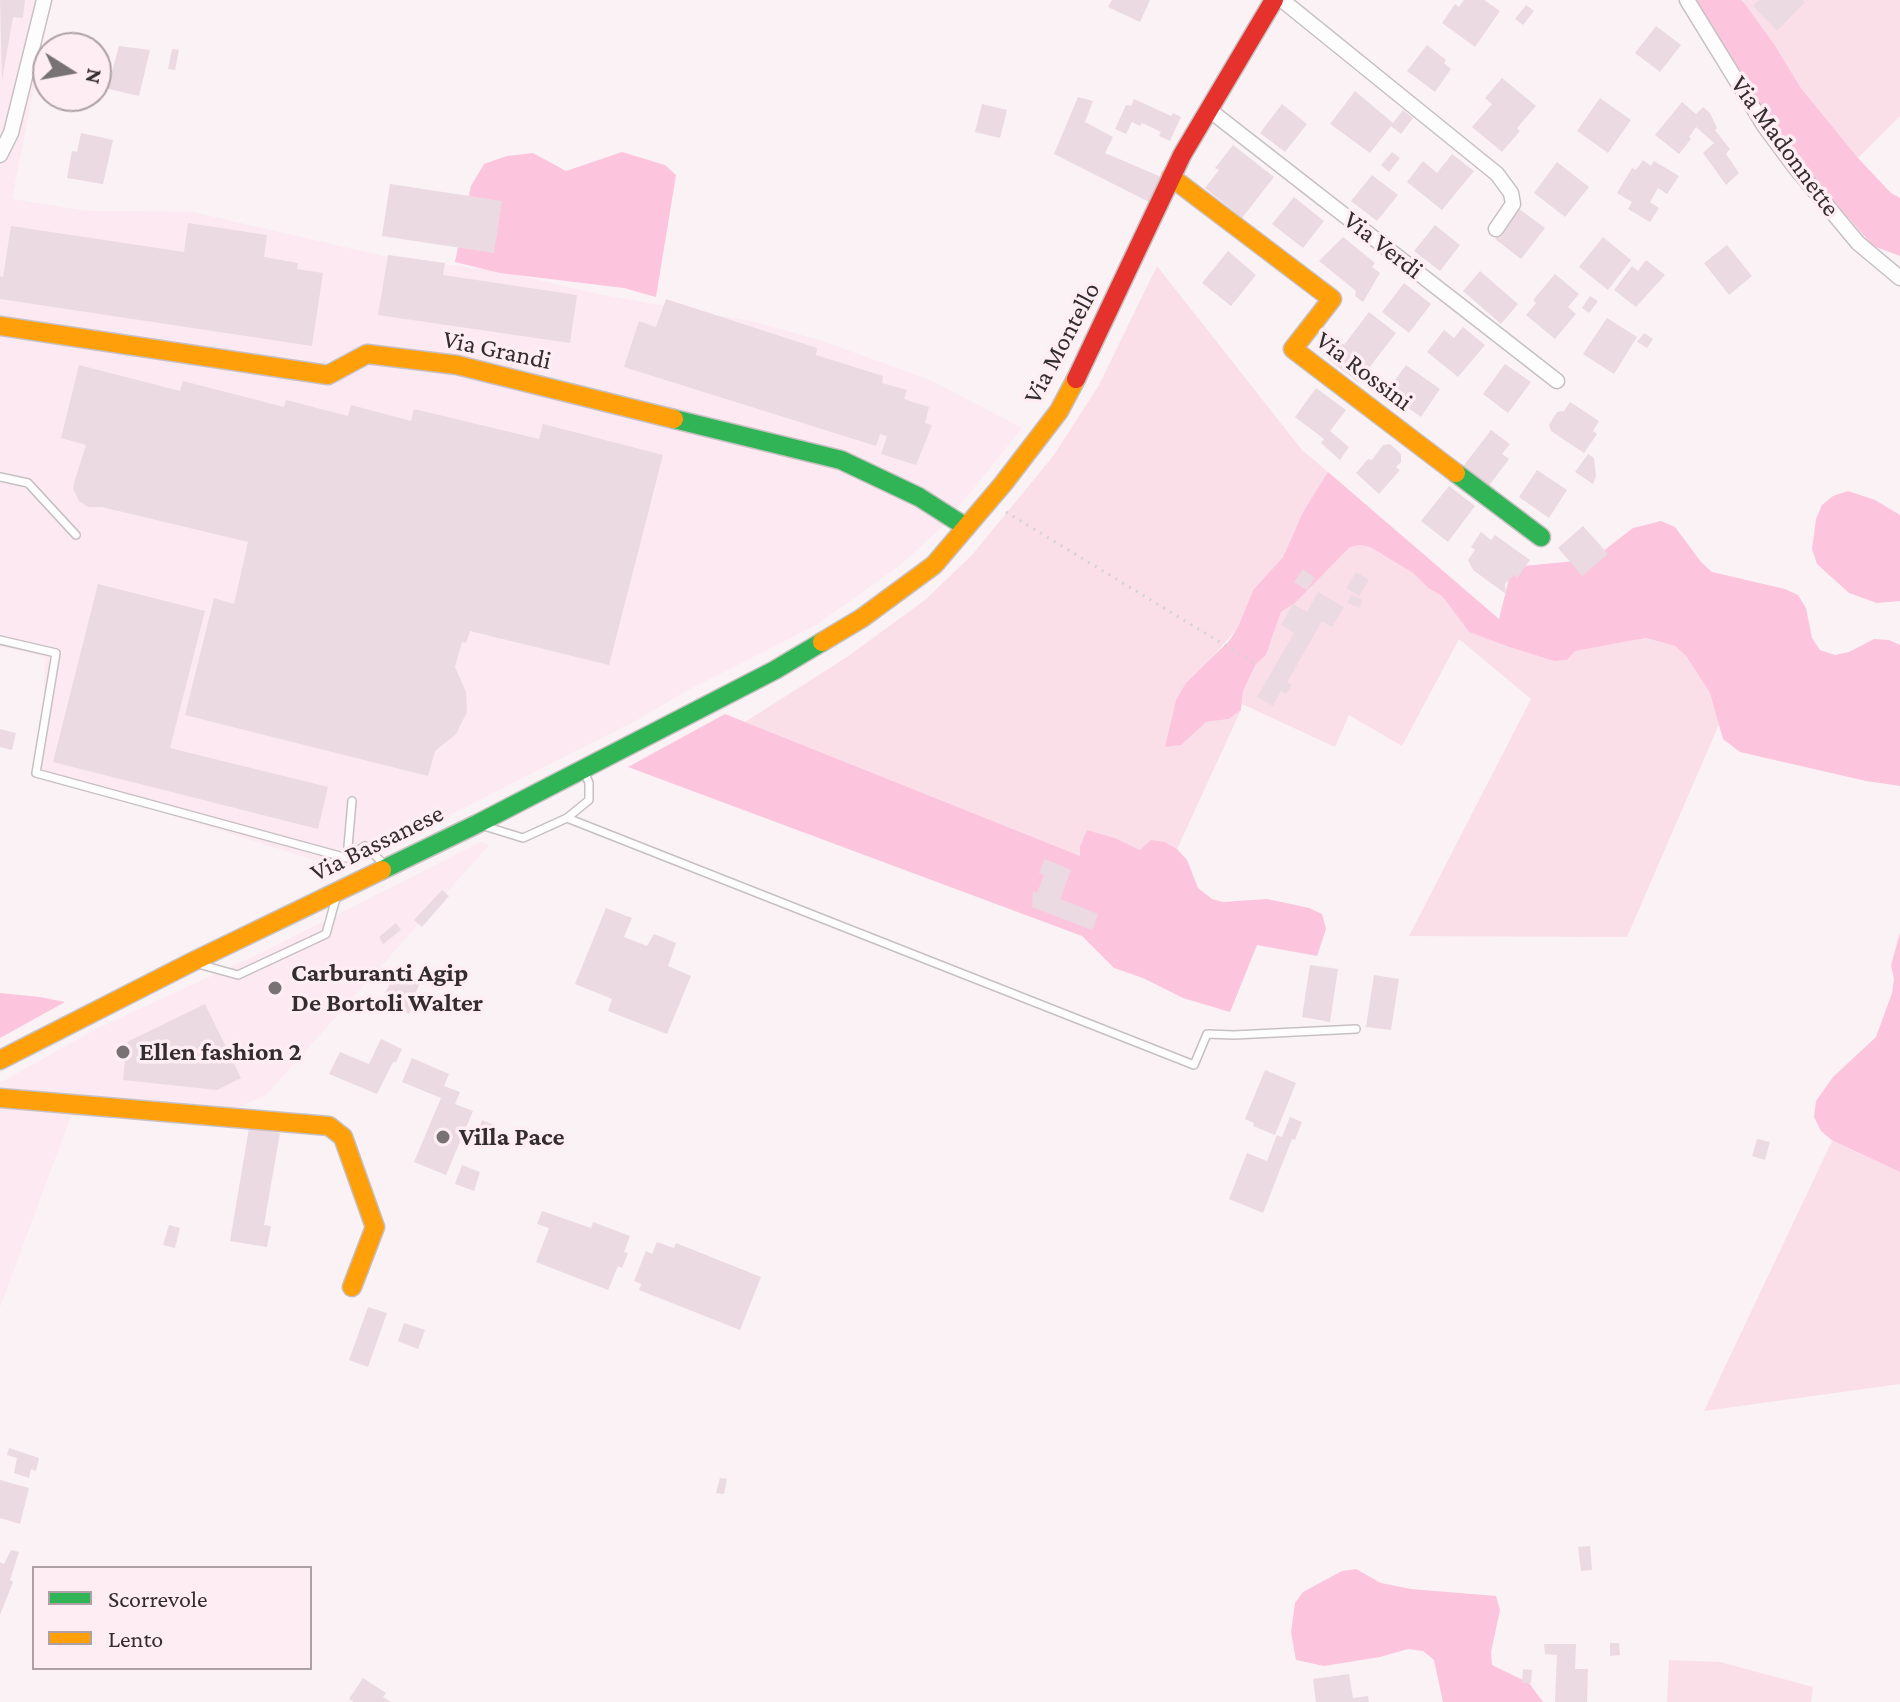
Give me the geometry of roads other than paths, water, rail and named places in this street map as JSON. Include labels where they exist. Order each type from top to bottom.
[{"type":"street","points":[[0,155],[11,133],[44,0]]},
{"type":"street","name":"Via Montello","points":[[775,670],[874,610],[934,565],[1059,411],[1092,348],[1171,177],[1274,0]]},
{"type":"street","points":[[1282,0],[1497,174],[1511,193],[1513,204],[1496,229]]},
{"type":"street","name":"Via Madonnette","points":[[1687,0],[1765,127],[1794,166],[1858,243],[1900,278]]},
{"type":"street","name":"Via Verdi","points":[[1208,109],[1557,381]]},
{"type":"street","name":"Via Rossini","points":[[1171,177],[1332,299],[1293,349],[1541,537]]},
{"type":"street","name":"Via Grandi","points":[[0,326],[328,375],[367,354],[457,365],[841,460],[919,497],[966,527]]},
{"type":"street","name":"Via Bassanese","points":[[0,1060],[386,866],[477,824],[775,670]]},
{"type":"street","points":[[0,1098],[329,1126],[343,1137],[375,1227],[352,1287]]},
{"type":"lane","points":[[0,477],[28,483],[76,535]]},
{"type":"lane","points":[[0,640],[56,653],[36,773],[347,858],[365,846],[386,866]]},
{"type":"lane","points":[[477,824],[523,838],[567,818],[589,800],[589,783],[583,769]]},
{"type":"lane","points":[[347,858],[352,801]]},
{"type":"lane","points":[[567,818],[1194,1065],[1207,1034],[1356,1029]]},
{"type":"lane","points":[[192,962],[238,975],[326,934],[338,890]]},
{"type":"place","name":"Carburanti Agip De Bortoli Walter","points":[[275,988]]},
{"type":"place","name":"Ellen fashion 2","points":[[123,1052]]},
{"type":"place","name":"Villa Pace","points":[[443,1137]]}]
